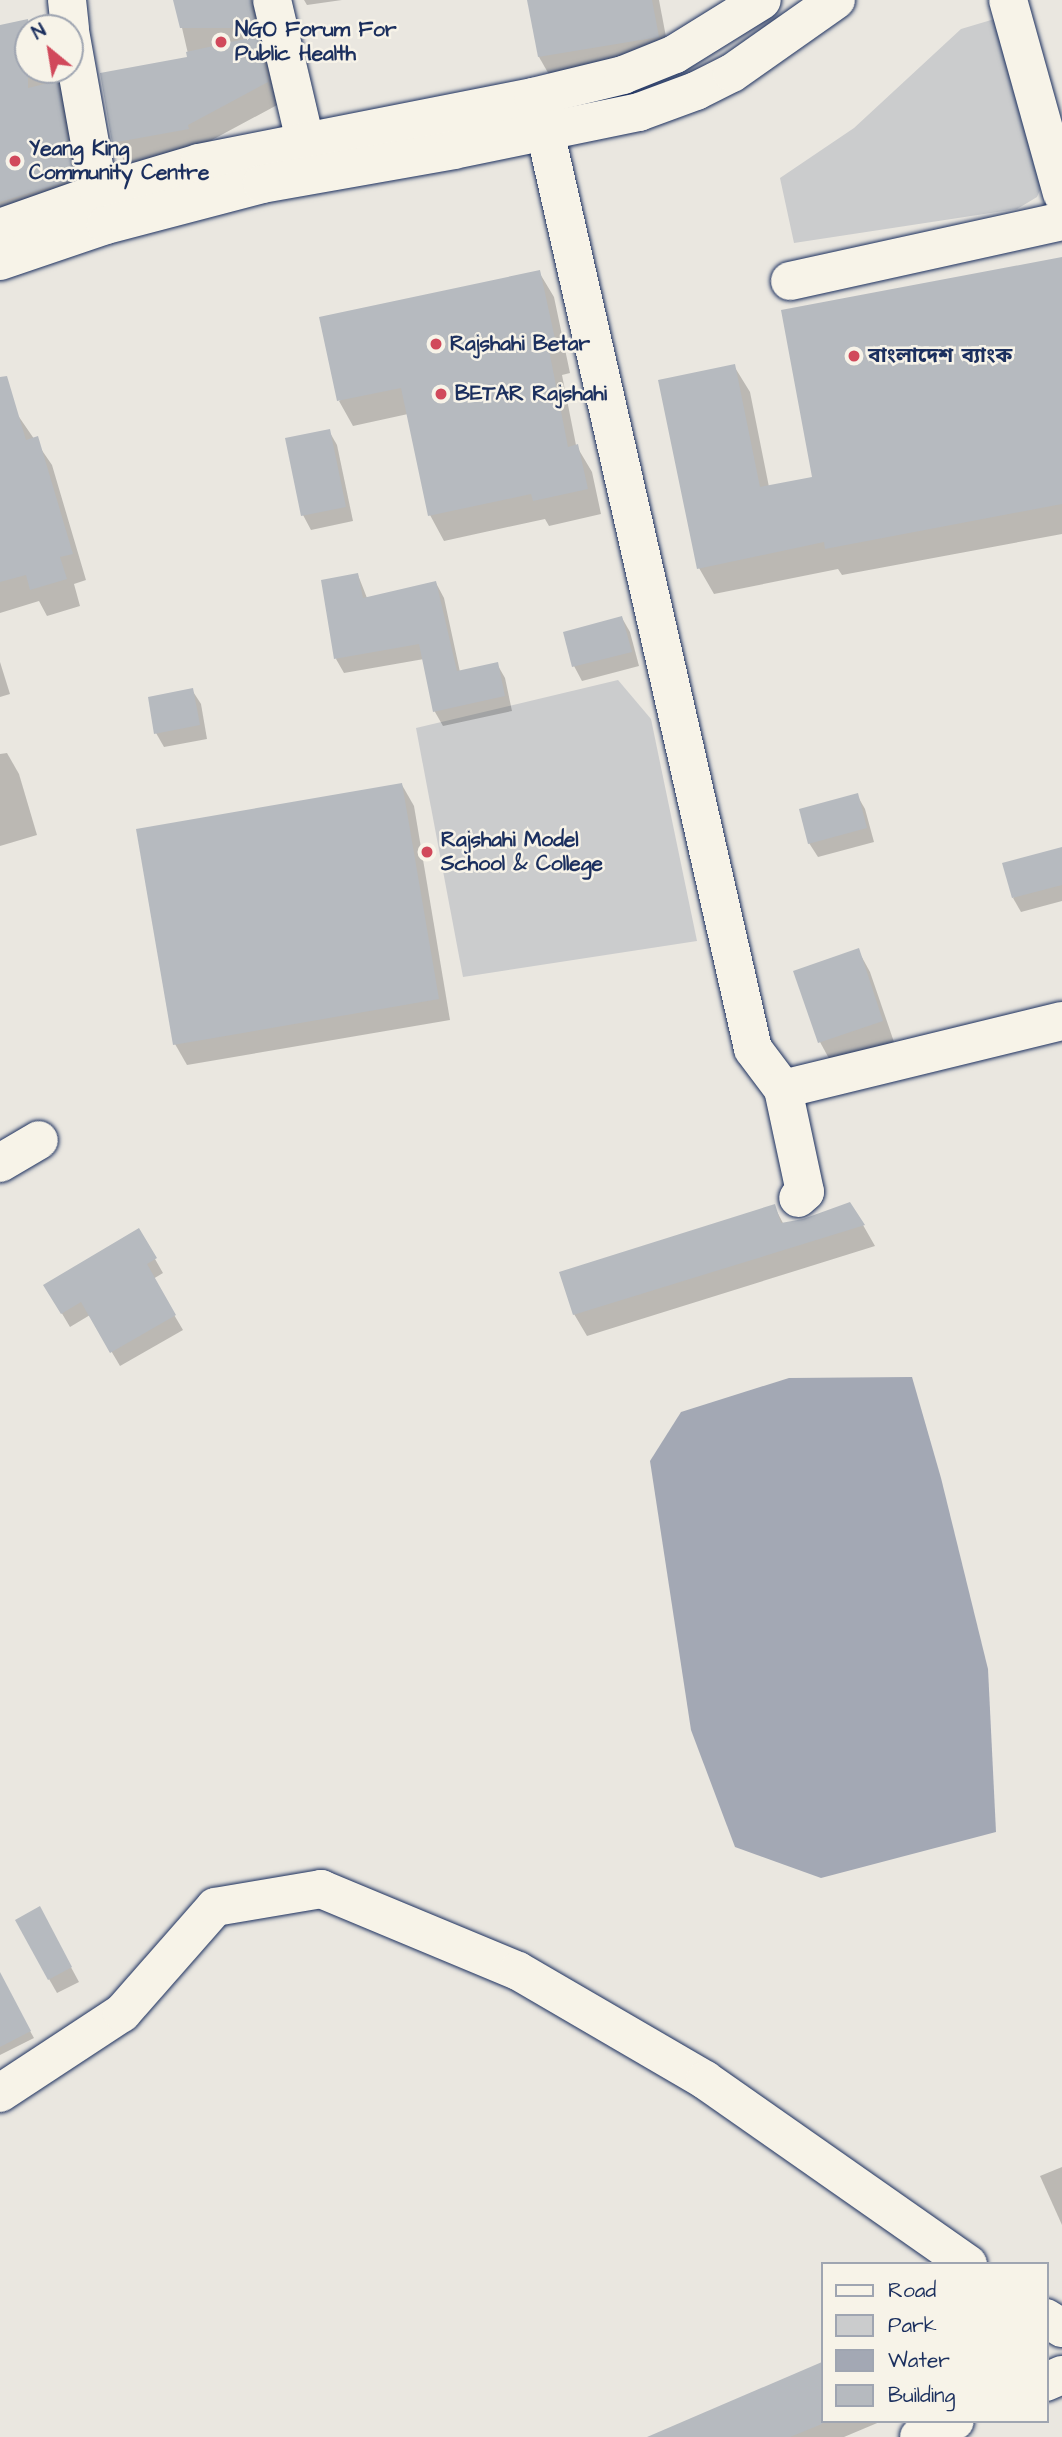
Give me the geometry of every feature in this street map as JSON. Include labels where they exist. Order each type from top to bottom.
[{"type":"main road","points":[[272,0],[304,141]]},
{"type":"main road","points":[[0,228],[99,193],[199,163],[533,97],[622,75],[675,54],[762,0]]},
{"type":"main road","points":[[0,261],[106,225],[262,184],[639,112],[696,91],[774,46],[836,0]]},
{"type":"main road","points":[[1009,0],[1062,194]]},
{"type":"main road","points":[[80,84],[99,193]]},
{"type":"main road","points":[[545,131],[752,1049],[783,1088],[805,1192],[798,1198]]},
{"type":"main road","points":[[790,281],[1062,221]]},
{"type":"main road","points":[[783,1088],[1062,1021]]},
{"type":"main road","points":[[0,1163],[39,1140]]},
{"type":"main road","points":[[0,2094],[122,2012],[215,1907],[320,1889],[518,1971],[705,2080],[965,2262]]},
{"type":"main road","points":[[919,2437],[950,2423]]},
{"type":"green space","points":[[1018,12],[1046,176],[1037,197],[1017,209],[794,243],[780,178],[854,128],[961,29]]},
{"type":"green space","points":[[618,680],[651,719],[697,941],[463,977],[416,728]]},
{"type":"water","points":[[912,1377],[941,1478],[988,1669],[996,1832],[821,1878],[735,1847],[691,1730],[650,1461],[681,1412],[789,1378]]},
{"type":"building","points":[[173,0],[250,0],[256,28],[180,28]]},
{"type":"building","points":[[527,0],[652,0],[659,37],[538,57]]},
{"type":"building","points":[[14,22],[14,84],[28,84],[28,88],[58,84],[74,179],[0,202],[0,25]]},
{"type":"building","points":[[258,36],[268,82],[188,125],[189,129],[112,143],[100,73],[187,57],[186,52]]},
{"type":"building","points":[[1062,257],[1062,504],[825,549],[824,542],[697,569],[658,380],[735,364],[760,487],[812,477],[781,310]]},
{"type":"building","name":"BETAR Rajshahi","points":[[540,270],[557,348],[549,350],[568,447],[578,444],[588,489],[533,501],[531,494],[428,516],[401,388],[337,401],[319,317]]},
{"type":"building","points":[[7,376],[26,440],[38,436],[73,554],[60,557],[67,579],[30,590],[26,575],[0,582],[0,377]]},
{"type":"building","points":[[330,429],[346,507],[301,516],[285,438]]},
{"type":"building","points":[[358,573],[363,598],[436,581],[457,671],[498,662],[505,696],[433,712],[419,644],[334,659],[321,580]]},
{"type":"building","points":[[622,616],[632,652],[572,667],[563,632]]},
{"type":"building","points":[[193,688],[200,725],[154,734],[148,697]]},
{"type":"building","name":"Rajshahi Model School & College","points":[[402,783],[439,999],[173,1045],[136,829]]},
{"type":"building","points":[[858,793],[867,828],[808,844],[799,809]]},
{"type":"building","points":[[1062,847],[1062,885],[1012,898],[1002,863]]},
{"type":"building","points":[[859,948],[883,1021],[818,1043],[793,971]]},
{"type":"building","points":[[850,1202],[865,1225],[573,1315],[559,1272],[775,1204],[781,1223],[803,1219]]},
{"type":"building","points":[[139,1228],[157,1258],[147,1264],[176,1315],[110,1353],[81,1302],[61,1314],[43,1285]]},
{"type":"building","points":[[40,1906],[72,1967],[48,1980],[15,1920]]},
{"type":"building","points":[[0,1972],[31,2031],[0,2047]]},
{"type":"building","points":[[820,2363],[822,2424],[790,2437],[647,2437]]},
{"type":"place","name":"NGO Forum For Public Health","points":[[221,42]]},
{"type":"place","name":"Yeang King Community Centre","points":[[15,161]]},
{"type":"place","name":"Rajshahi Betar","points":[[436,344]]},
{"type":"place","name":"বাংলাদেশ ব্যাংক","points":[[854,356]]},
{"type":"place","name":"BETAR Rajshahi","points":[[441,394]]},
{"type":"place","name":"Rajshahi Model School & College","points":[[427,852]]}]
